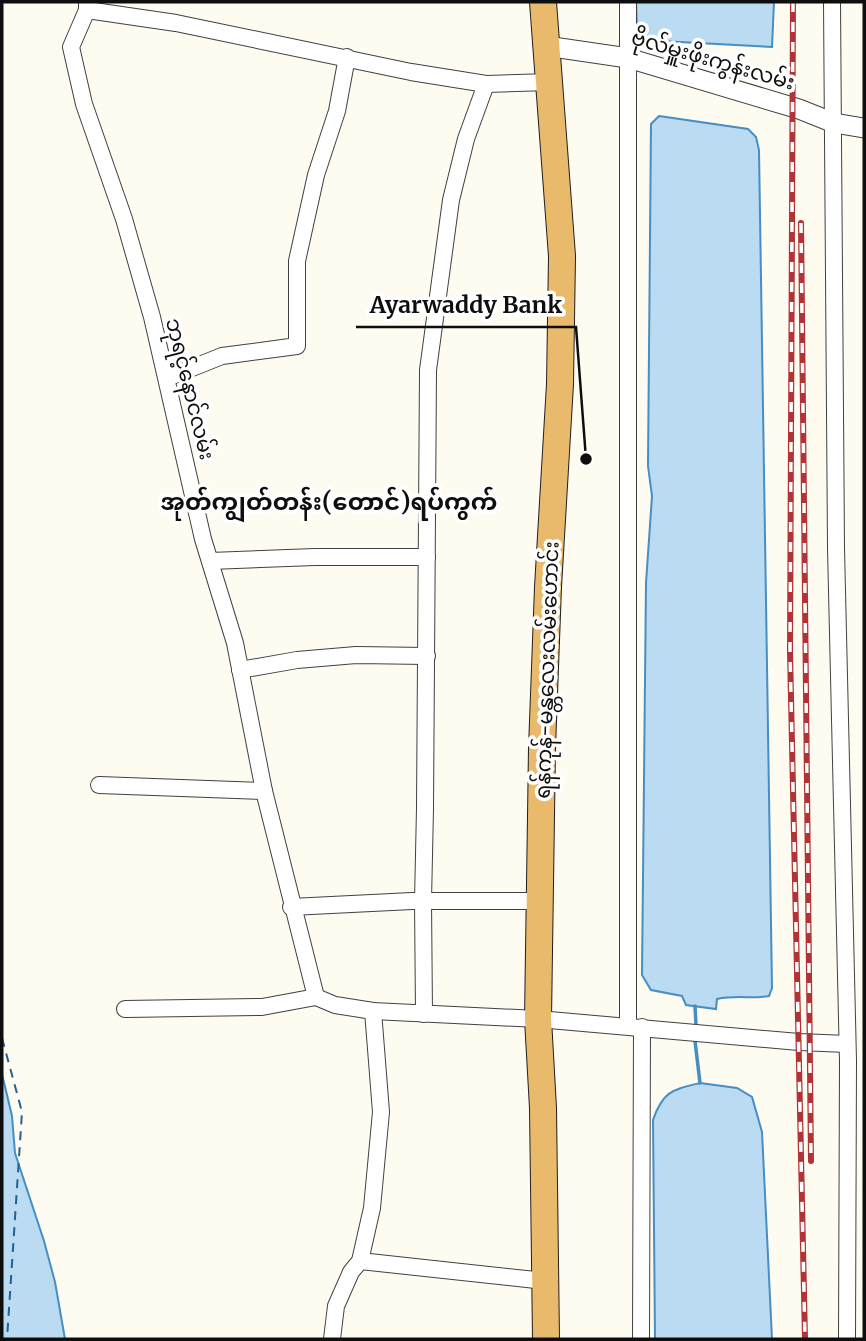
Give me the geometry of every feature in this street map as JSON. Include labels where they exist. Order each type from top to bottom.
[{"type":"highway","name":"ရန်ကုန်-မန္တလေးလမ်းဟောင်း","points":[[543,2],[562,256],[560,384],[543,722],[538,1019],[543,1108],[547,1339]]},
{"type":"street","points":[[628,2],[635,1026],[641,1339]]},
{"type":"street","points":[[832,2],[836,548],[847,1052],[846,1339]]},
{"type":"street","points":[[87,6],[411,72],[486,84],[550,82]]},
{"type":"street","name":"ဘုရင့်နောင်လမ်း","points":[[87,6],[71,47],[84,104],[124,219],[167,378],[171,405],[211,561],[235,643],[264,791],[291,907],[316,997]]},
{"type":"street","name":"ဗိုလ်မှူးဖိုးကွန်းလမ်း","points":[[546,46],[628,58],[799,109],[834,123],[864,128]]},
{"type":"street","points":[[167,378],[222,356],[296,346],[297,261],[316,175],[337,111],[347,57]]},
{"type":"street","points":[[424,1014],[422,901],[428,370],[451,200],[466,139],[486,84]]},
{"type":"street","points":[[211,561],[427,557]]},
{"type":"street","points":[[240,670],[297,660],[356,655],[426,656]]},
{"type":"street","points":[[99,785],[264,791]]},
{"type":"street","points":[[291,907],[422,901],[541,901]]},
{"type":"street","points":[[125,1009],[262,1007],[316,997],[335,1005],[373,1011],[635,1026],[799,1042],[847,1052],[864,1061]]},
{"type":"street","points":[[332,1339],[336,1306],[351,1272],[360,1261],[372,1208],[381,1112],[373,1011]]},
{"type":"street","points":[[360,1261],[545,1281]]},
{"type":"water","points":[[636,2],[774,2],[772,47],[642,40],[637,34]]},
{"type":"water","points":[[659,116],[748,129],[756,137],[759,150],[772,988],[769,996],[717,999],[716,1009],[686,1005],[682,996],[651,990],[642,975],[646,583],[652,496],[648,466],[651,124]]},
{"type":"water","points":[[2,1074],[12,1116],[15,1153],[44,1241],[55,1282],[65,1339],[2,1339]]},
{"type":"water","points":[[700,1083],[737,1088],[752,1097],[762,1132],[772,1339],[655,1339],[653,1120],[661,1103],[670,1093]]},
{"type":"waterway","points":[[695,1006],[696,1025]]},
{"type":"waterway","points":[[695,1041],[700,1083]]},
{"type":"ferry route","points":[[2,1038],[22,1112],[7,1339]]},
{"type":"railway","points":[[793,2],[790,652],[805,1339]]},
{"type":"railway","points":[[801,223],[811,1161]]},
{"type":"place","name":"Ayarwaddy Bank","points":[[586,459]]},
{"type":"district","name":"အုတ်ကျွတ်တန်း(တောင်)ရပ်ကွက်","points":[[329,502]]}]
